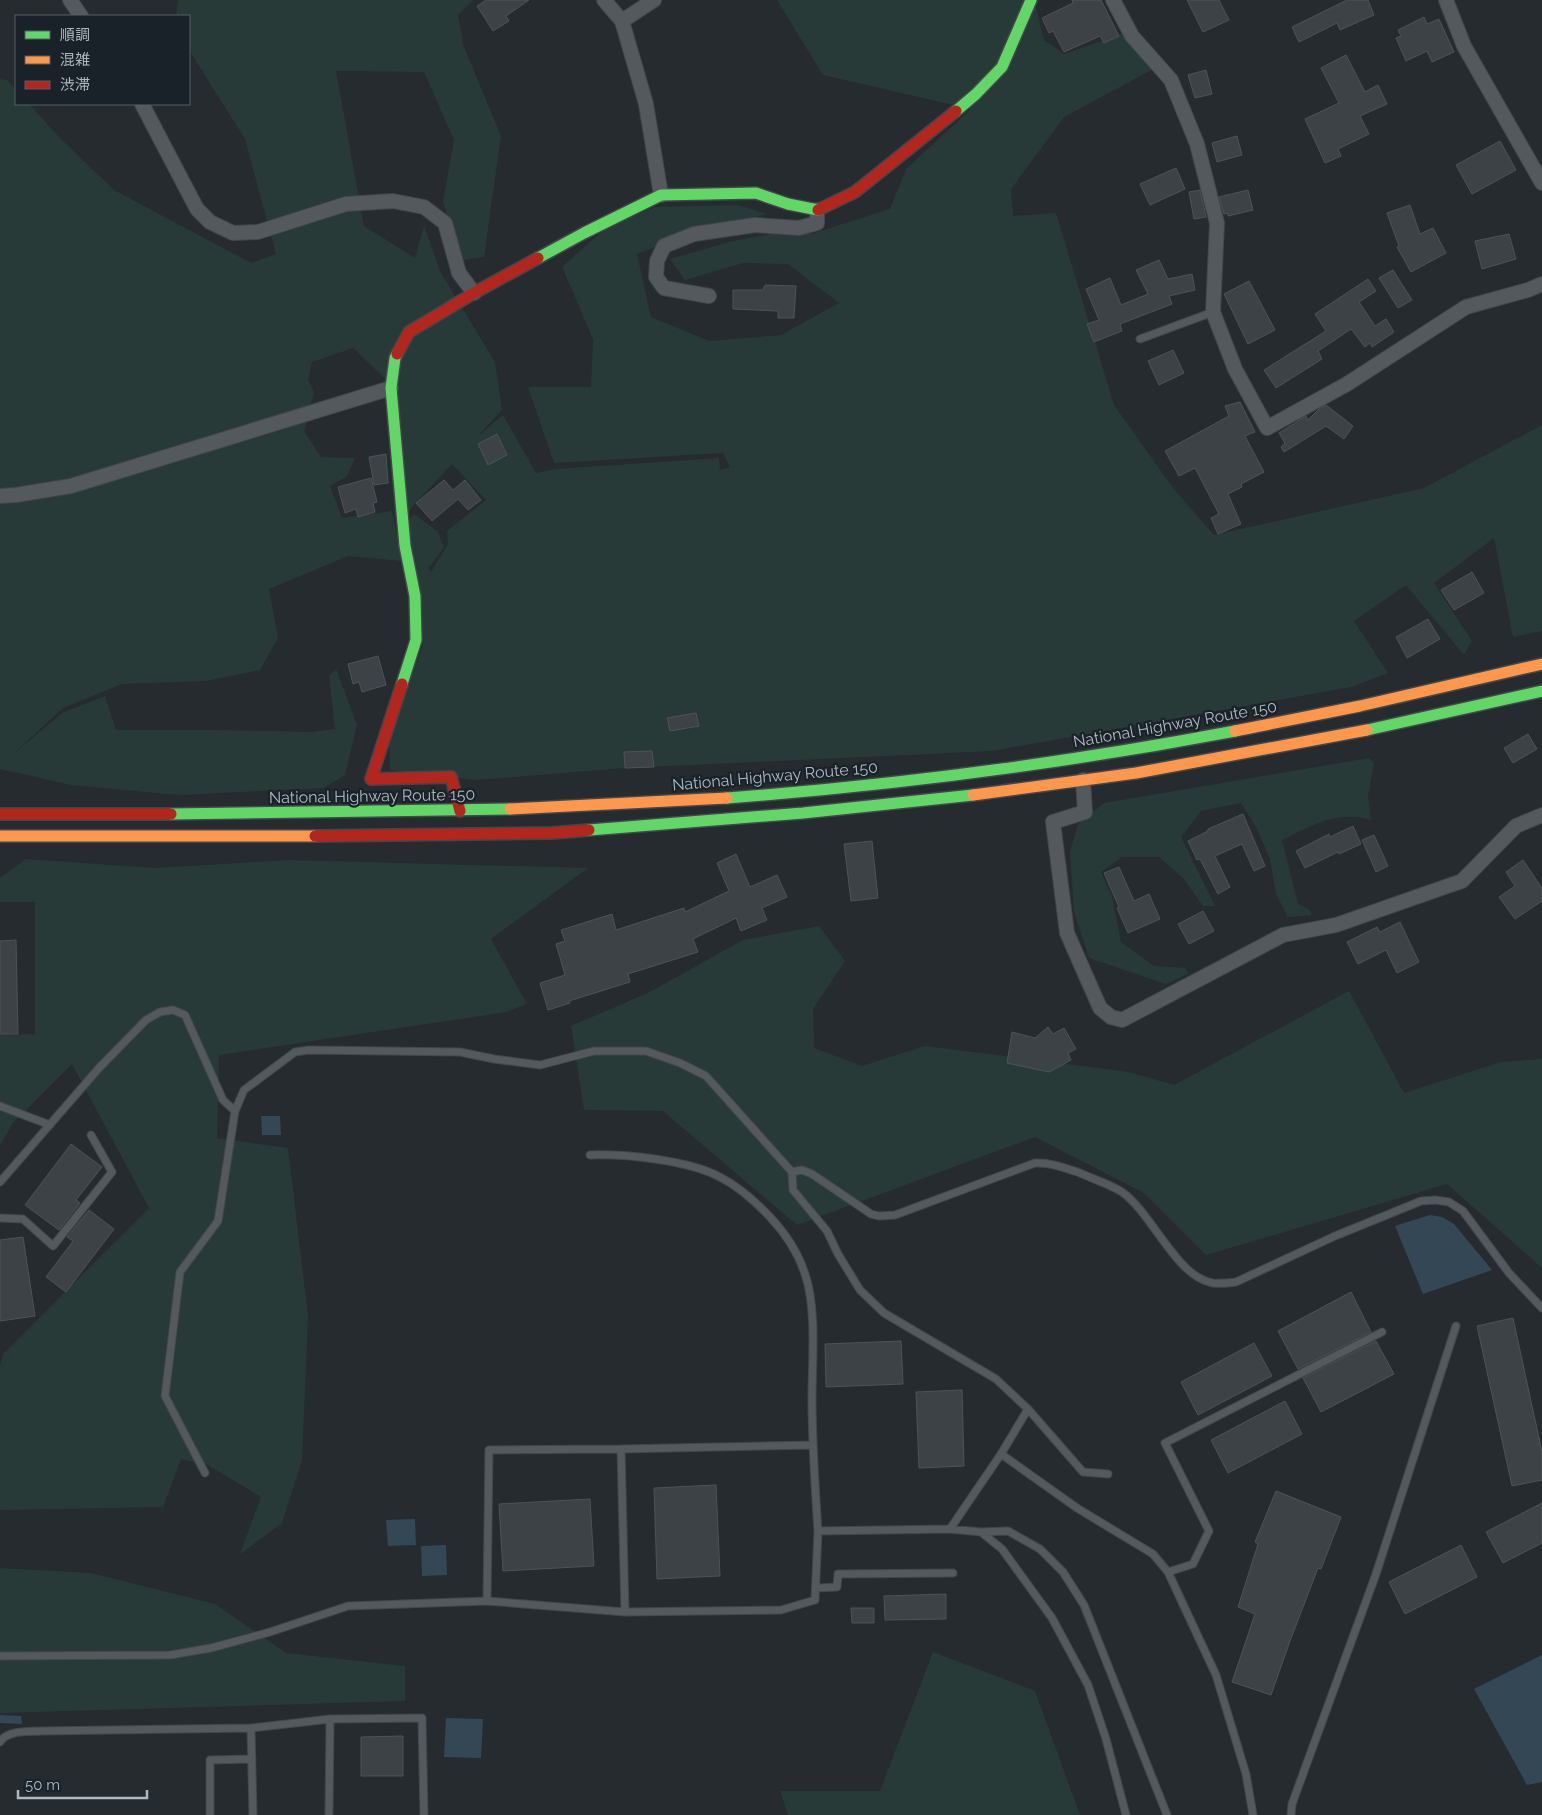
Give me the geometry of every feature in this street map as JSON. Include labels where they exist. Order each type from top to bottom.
[{"type":"main road","points":[[460,811],[451,777],[370,779],[416,640],[415,596],[404,546],[391,388],[395,358],[409,332],[474,293],[584,233],[661,195],[756,193],[788,204],[817,210],[855,192],[976,94],[1002,67],[1031,0]]},
{"type":"main road","name":"National Highway Route 150","points":[[0,814],[306,814],[460,811],[641,804],[806,792],[966,774],[1131,750],[1316,716],[1542,664]]},
{"type":"main road","points":[[0,836],[315,836],[552,833],[803,813],[963,796],[1136,773],[1381,727],[1542,691]]},
{"type":"street","points":[[70,0],[81,15]]},
{"type":"street","points":[[604,0],[622,21],[646,104],[661,195]]},
{"type":"street","points":[[622,21],[654,0]]},
{"type":"street","points":[[1113,0],[1132,36],[1171,80],[1197,144],[1217,223],[1213,312],[1235,369],[1267,428],[1346,384],[1466,307],[1528,290],[1542,284]]},
{"type":"street","points":[[1446,0],[1464,46],[1542,183]]},
{"type":"street","points":[[143,105],[197,209],[210,222],[234,233],[258,232],[346,204],[394,201],[424,207],[445,223],[460,273],[474,293]]},
{"type":"street","points":[[710,296],[664,288],[656,277],[657,261],[664,246],[694,234],[755,225],[799,228],[817,223],[817,210]]},
{"type":"street","points":[[0,496],[71,486],[391,388]]},
{"type":"street","points":[[1083,780],[1085,812],[1053,822],[1067,933],[1100,1008],[1111,1017],[1122,1020],[1283,935],[1336,925],[1462,882],[1516,826],[1542,815]]},
{"type":"lane","points":[[1140,339],[1213,312]]},
{"type":"lane","points":[[0,1182],[99,1068],[146,1020],[160,1012],[173,1010],[185,1015],[223,1100],[235,1111]]},
{"type":"lane","points":[[205,1473],[165,1396],[180,1272],[218,1220],[235,1111],[244,1090],[295,1052],[308,1050],[460,1052],[494,1060],[540,1064],[594,1051],[646,1051],[680,1063],[706,1076],[792,1172],[793,1190],[827,1231],[838,1254],[860,1290],[884,1313],[996,1379],[1028,1408],[1083,1472],[1108,1474]]},
{"type":"lane","points":[[0,1106],[50,1125]]},
{"type":"lane","points":[[0,1218],[23,1219],[53,1246],[112,1172],[92,1136]]},
{"type":"lane","points":[[0,1656],[170,1655],[211,1648],[262,1634],[348,1606],[487,1600],[625,1612],[781,1610],[815,1600],[818,1531],[812,1445],[812,1310],[806,1275],[794,1248],[780,1227],[757,1203],[740,1189],[718,1176],[689,1165],[615,1154],[590,1155]]},
{"type":"lane","points":[[792,1172],[802,1170],[812,1174],[871,1214],[879,1216],[895,1215],[1035,1163],[1045,1162],[1069,1169],[1122,1192],[1150,1221],[1185,1268],[1211,1283],[1223,1284],[1236,1282],[1335,1236],[1421,1202],[1434,1200],[1449,1202],[1463,1211],[1509,1273],[1542,1308]]},
{"type":"lane","points":[[1291,1815],[1292,1804],[1376,1574],[1456,1326]]},
{"type":"lane","points":[[1168,1572],[1192,1564],[1209,1531],[1165,1443],[1382,1332]]},
{"type":"lane","points":[[950,1530],[1001,1454],[1028,1408]]},
{"type":"lane","points":[[487,1600],[489,1450],[812,1445]]},
{"type":"lane","points":[[621,1449],[625,1612]]},
{"type":"lane","points":[[1001,1454],[1077,1508],[1154,1554],[1168,1572],[1216,1674],[1246,1774],[1253,1815]]},
{"type":"lane","points":[[818,1531],[1008,1531],[1040,1549],[1063,1572],[1084,1604],[1167,1815]]},
{"type":"lane","points":[[980,1532],[1002,1549],[1039,1599],[1052,1618],[1088,1685],[1106,1739],[1126,1815]]},
{"type":"lane","points":[[816,1588],[837,1587],[838,1574],[953,1573]]},
{"type":"lane","points":[[0,1742],[10,1734],[41,1731],[251,1728],[330,1719],[422,1718],[424,1815]]},
{"type":"lane","points":[[329,1815],[330,1719]]},
{"type":"lane","points":[[251,1728],[254,1815]]},
{"type":"lane","points":[[210,1815],[210,1760],[252,1759]]},
{"type":"green space","points":[[178,0],[473,0],[458,15],[464,47],[501,136],[484,257],[463,260],[443,202],[454,140],[424,72],[336,71],[364,226],[415,258],[424,226],[441,273],[495,362],[502,410],[477,437],[503,415],[536,473],[556,469],[719,458],[720,470],[730,467],[723,453],[554,463],[528,387],[591,387],[593,339],[562,267],[606,228],[655,207],[738,205],[767,214],[697,231],[637,254],[651,317],[709,341],[781,335],[839,303],[788,264],[743,263],[685,280],[670,259],[729,242],[799,228],[811,234],[890,209],[906,169],[971,109],[823,75],[777,0],[1034,0],[1044,40],[1064,54],[1124,33],[1157,67],[1064,117],[1011,189],[1013,216],[1056,213],[1114,405],[1173,488],[1214,535],[1424,488],[1542,425],[1542,631],[1513,637],[1494,538],[1434,583],[1472,641],[1464,655],[1406,585],[1354,621],[1388,673],[1351,687],[992,751],[625,768],[476,780],[390,770],[389,738],[423,645],[404,527],[414,514],[437,531],[444,547],[428,569],[431,572],[448,544],[447,531],[486,500],[452,464],[411,508],[406,520],[396,389],[353,348],[312,362],[308,380],[314,392],[304,431],[321,457],[355,458],[347,476],[330,486],[342,518],[392,511],[402,561],[348,556],[269,589],[278,638],[260,670],[206,681],[122,684],[63,708],[11,756],[62,713],[105,696],[116,730],[312,732],[335,729],[329,676],[336,669],[357,725],[345,775],[324,788],[178,795],[71,785],[0,769],[0,79],[7,80],[15,89],[15,105],[30,105],[60,138],[114,190],[251,263],[276,254],[245,139],[190,52],[190,15],[176,15]]},
{"type":"green space","points":[[1369,758],[1374,763],[1368,796],[1371,820],[1358,817],[1335,818],[1315,824],[1282,840],[1298,904],[1310,910],[1312,915],[1288,917],[1276,894],[1270,859],[1256,827],[1241,803],[1201,811],[1181,837],[1215,906],[1203,906],[1183,878],[1159,857],[1122,857],[1101,872],[1112,896],[1121,942],[1154,966],[1186,968],[1188,974],[1166,984],[1089,958],[1074,912],[1070,852],[1078,824],[1104,803]]},
{"type":"green space","points":[[26,859],[155,868],[288,860],[588,868],[491,939],[527,1004],[507,1012],[219,1055],[217,1138],[288,1148],[308,1316],[302,1460],[282,1523],[240,1554],[261,1497],[208,1465],[181,1459],[163,1507],[0,1510],[0,1365],[4,1353],[149,1208],[72,1064],[13,1123],[0,1145],[0,1035],[35,1034],[35,902],[0,902],[0,878]]},
{"type":"green space","points":[[819,926],[845,961],[813,1009],[814,1048],[862,1066],[925,1046],[1129,1072],[1174,1085],[1349,991],[1404,1093],[1501,1062],[1542,1059],[1542,1268],[1447,1184],[1206,1255],[1144,1193],[1035,1137],[797,1225],[663,1111],[584,1110],[571,1026],[648,993],[743,940]]},
{"type":"green space","points":[[0,1568],[91,1573],[215,1604],[286,1653],[405,1666],[405,1701],[0,1713]]},
{"type":"green space","points":[[933,1652],[1035,1691],[1080,1815],[788,1815],[780,1791],[880,1791]]},
{"type":"water","points":[[261,1116],[280,1116],[281,1135],[262,1135]]},
{"type":"water","points":[[1430,1215],[1442,1217],[1454,1224],[1492,1270],[1423,1294],[1395,1226]]},
{"type":"water","points":[[415,1519],[416,1545],[388,1546],[386,1520]]},
{"type":"water","points":[[446,1545],[447,1575],[422,1576],[421,1546]]},
{"type":"water","points":[[1542,1655],[1542,1782],[1527,1785],[1474,1689]]},
{"type":"water","points":[[0,1715],[21,1716],[22,1724],[0,1723]]},
{"type":"water","points":[[446,1718],[483,1719],[481,1758],[444,1757]]},
{"type":"building","points":[[486,0],[529,0],[506,16],[509,21],[493,31],[477,6]]},
{"type":"building","points":[[1072,0],[1101,0],[1119,36],[1104,43],[1100,36],[1064,52],[1053,31],[1049,33],[1042,18],[1073,3]]},
{"type":"building","points":[[1187,0],[1219,0],[1229,20],[1203,32]]},
{"type":"building","points":[[1347,0],[1368,0],[1374,15],[1340,30],[1337,23],[1299,42],[1292,27]]},
{"type":"building","points":[[1424,17],[1427,24],[1439,19],[1454,52],[1432,62],[1427,51],[1406,61],[1396,38],[1401,36],[1398,30]]},
{"type":"building","points":[[1346,55],[1365,92],[1378,85],[1387,104],[1360,116],[1369,134],[1338,149],[1341,156],[1325,163],[1305,119],[1339,103],[1321,68]]},
{"type":"building","points":[[1206,70],[1212,94],[1195,98],[1188,75]]},
{"type":"building","points":[[1237,136],[1242,155],[1217,162],[1212,143]]},
{"type":"building","points":[[1500,141],[1516,170],[1472,194],[1456,165]]},
{"type":"building","points":[[1176,168],[1185,189],[1150,205],[1140,184]]},
{"type":"building","points":[[1200,190],[1206,217],[1194,219],[1189,192]]},
{"type":"building","points":[[1248,190],[1253,210],[1228,216],[1228,213],[1224,214],[1219,197]]},
{"type":"building","points":[[1410,205],[1420,234],[1433,228],[1446,253],[1411,272],[1397,247],[1399,246],[1387,213]]},
{"type":"building","points":[[1509,234],[1516,259],[1482,269],[1475,241]]},
{"type":"building","points":[[1159,260],[1168,279],[1192,274],[1195,290],[1169,296],[1172,304],[1120,324],[1122,331],[1094,342],[1087,324],[1099,320],[1086,289],[1110,278],[1121,305],[1148,294],[1136,270]]},
{"type":"building","points":[[1393,270],[1412,300],[1398,308],[1379,278]]},
{"type":"building","points":[[1368,279],[1376,291],[1359,302],[1375,326],[1386,319],[1394,332],[1372,347],[1370,343],[1365,347],[1351,329],[1318,351],[1322,359],[1276,388],[1264,370],[1326,331],[1315,314]]},
{"type":"building","points":[[1249,281],[1275,330],[1248,344],[1224,294]]},
{"type":"building","points":[[765,285],[796,286],[794,318],[778,318],[778,311],[733,309],[733,290],[763,290]]},
{"type":"building","points":[[1173,350],[1184,373],[1159,385],[1148,361]]},
{"type":"building","points":[[1240,402],[1255,432],[1245,436],[1264,472],[1241,484],[1242,487],[1228,494],[1241,524],[1218,534],[1211,518],[1219,514],[1195,468],[1179,476],[1165,451],[1229,416],[1225,406]]},
{"type":"building","points":[[1326,405],[1353,426],[1344,439],[1326,426],[1284,452],[1281,447],[1285,443],[1279,433],[1306,416],[1308,420]]},
{"type":"building","points":[[497,434],[507,455],[488,465],[478,444]]},
{"type":"building","points":[[386,454],[388,483],[374,485],[369,457]]},
{"type":"building","points":[[371,478],[377,502],[373,503],[375,512],[358,517],[356,509],[345,513],[338,487]]},
{"type":"building","points":[[444,480],[453,490],[465,480],[481,500],[468,510],[458,499],[432,521],[416,503]]},
{"type":"building","points":[[1472,572],[1484,593],[1454,610],[1441,590]]},
{"type":"building","points":[[1428,619],[1440,639],[1407,658],[1396,637]]},
{"type":"building","points":[[378,656],[386,685],[362,692],[359,682],[353,684],[348,664]]},
{"type":"building","points":[[696,713],[699,726],[670,731],[667,718]]},
{"type":"building","points":[[1528,734],[1537,749],[1513,763],[1504,748]]},
{"type":"building","points":[[652,751],[654,767],[625,768],[624,752]]},
{"type":"building","points":[[1243,814],[1265,866],[1254,871],[1242,844],[1215,856],[1230,887],[1218,894],[1200,859],[1197,860],[1188,841],[1208,831],[1208,829]]},
{"type":"building","points":[[1353,826],[1361,844],[1339,854],[1338,852],[1305,868],[1296,851],[1329,834],[1330,837]]},
{"type":"building","points":[[1374,835],[1388,866],[1376,872],[1362,840]]},
{"type":"building","points":[[872,841],[878,898],[851,901],[844,844]]},
{"type":"building","points":[[736,854],[750,887],[777,875],[787,897],[762,908],[767,920],[741,931],[736,918],[693,939],[698,952],[628,974],[630,982],[569,1001],[570,1003],[548,1010],[540,983],[565,975],[556,944],[565,941],[561,930],[612,914],[616,930],[684,908],[685,912],[729,891],[717,863]]},
{"type":"building","points":[[1523,860],[1542,888],[1542,901],[1515,919],[1499,897],[1515,886],[1506,872]]},
{"type":"building","points":[[1119,867],[1134,901],[1149,894],[1160,919],[1128,933],[1104,873]]},
{"type":"building","points":[[1203,911],[1214,931],[1189,944],[1178,924]]},
{"type":"building","points":[[1400,922],[1419,962],[1397,973],[1386,950],[1358,964],[1347,942],[1377,927],[1380,932]]},
{"type":"building","points":[[16,940],[18,1034],[0,1034],[0,941]]},
{"type":"building","points":[[1048,1027],[1053,1034],[1064,1028],[1076,1049],[1068,1053],[1071,1060],[1049,1072],[1007,1063],[1012,1032],[1035,1038]]},
{"type":"building","points":[[71,1144],[102,1167],[76,1200],[80,1203],[59,1230],[25,1205]]},
{"type":"building","points":[[89,1210],[114,1229],[66,1292],[46,1277],[73,1241],[67,1237]]},
{"type":"building","points":[[23,1237],[35,1316],[0,1321],[0,1240]]},
{"type":"building","points":[[1351,1292],[1371,1332],[1298,1369],[1278,1331]]},
{"type":"building","points":[[1513,1318],[1542,1452],[1542,1480],[1512,1486],[1477,1326]]},
{"type":"building","points":[[901,1341],[903,1384],[826,1387],[825,1344]]},
{"type":"building","points":[[1376,1341],[1394,1374],[1321,1412],[1303,1378]]},
{"type":"building","points":[[1254,1343],[1272,1376],[1198,1415],[1181,1382]]},
{"type":"building","points":[[962,1390],[964,1466],[919,1468],[916,1392]]},
{"type":"building","points":[[1285,1401],[1302,1434],[1228,1473],[1211,1440]]},
{"type":"building","points":[[716,1485],[720,1576],[657,1579],[654,1488]]},
{"type":"building","points":[[1276,1491],[1341,1517],[1321,1569],[1318,1568],[1271,1695],[1232,1682],[1255,1614],[1238,1607],[1258,1544],[1255,1542]]},
{"type":"building","points":[[590,1499],[594,1566],[503,1571],[499,1504]]},
{"type":"building","points":[[1542,1503],[1542,1543],[1503,1563],[1486,1532]]},
{"type":"building","points":[[1461,1545],[1477,1577],[1405,1614],[1389,1582]]},
{"type":"building","points":[[946,1594],[946,1619],[885,1620],[884,1596]]},
{"type":"building","points":[[851,1608],[874,1608],[874,1623],[852,1623]]},
{"type":"building","points":[[403,1736],[403,1776],[361,1776],[361,1737]]},
{"type":"traffic: fast","points":[[956,111],[976,94],[1002,67],[1031,0]]},
{"type":"traffic: fast","points":[[538,258],[661,195],[756,193],[788,204],[818,210]]},
{"type":"traffic: fast","points":[[397,354],[391,388],[405,546],[415,596],[416,640],[402,684]]},
{"type":"traffic: fast","points":[[1367,730],[1542,691]]},
{"type":"traffic: fast","points":[[727,798],[855,787],[982,772],[1172,743],[1235,731]]},
{"type":"traffic: fast","points":[[589,830],[803,813],[973,795]]},
{"type":"traffic: fast","points":[[171,814],[510,809]]},
{"type":"traffic: slow","points":[[1235,731],[1360,706],[1542,664]]},
{"type":"traffic: slow","points":[[973,795],[1136,773],[1367,730]]},
{"type":"traffic: slow","points":[[510,809],[727,798]]},
{"type":"traffic: slow","points":[[0,836],[315,836]]},
{"type":"traffic: jam","points":[[818,210],[855,192],[956,111]]},
{"type":"traffic: jam","points":[[397,354],[409,332],[538,258]]},
{"type":"traffic: jam","points":[[402,684],[371,779],[451,777],[460,811]]},
{"type":"traffic: jam","points":[[0,814],[171,814]]},
{"type":"traffic: jam","points":[[315,836],[552,833],[589,830]]}]
